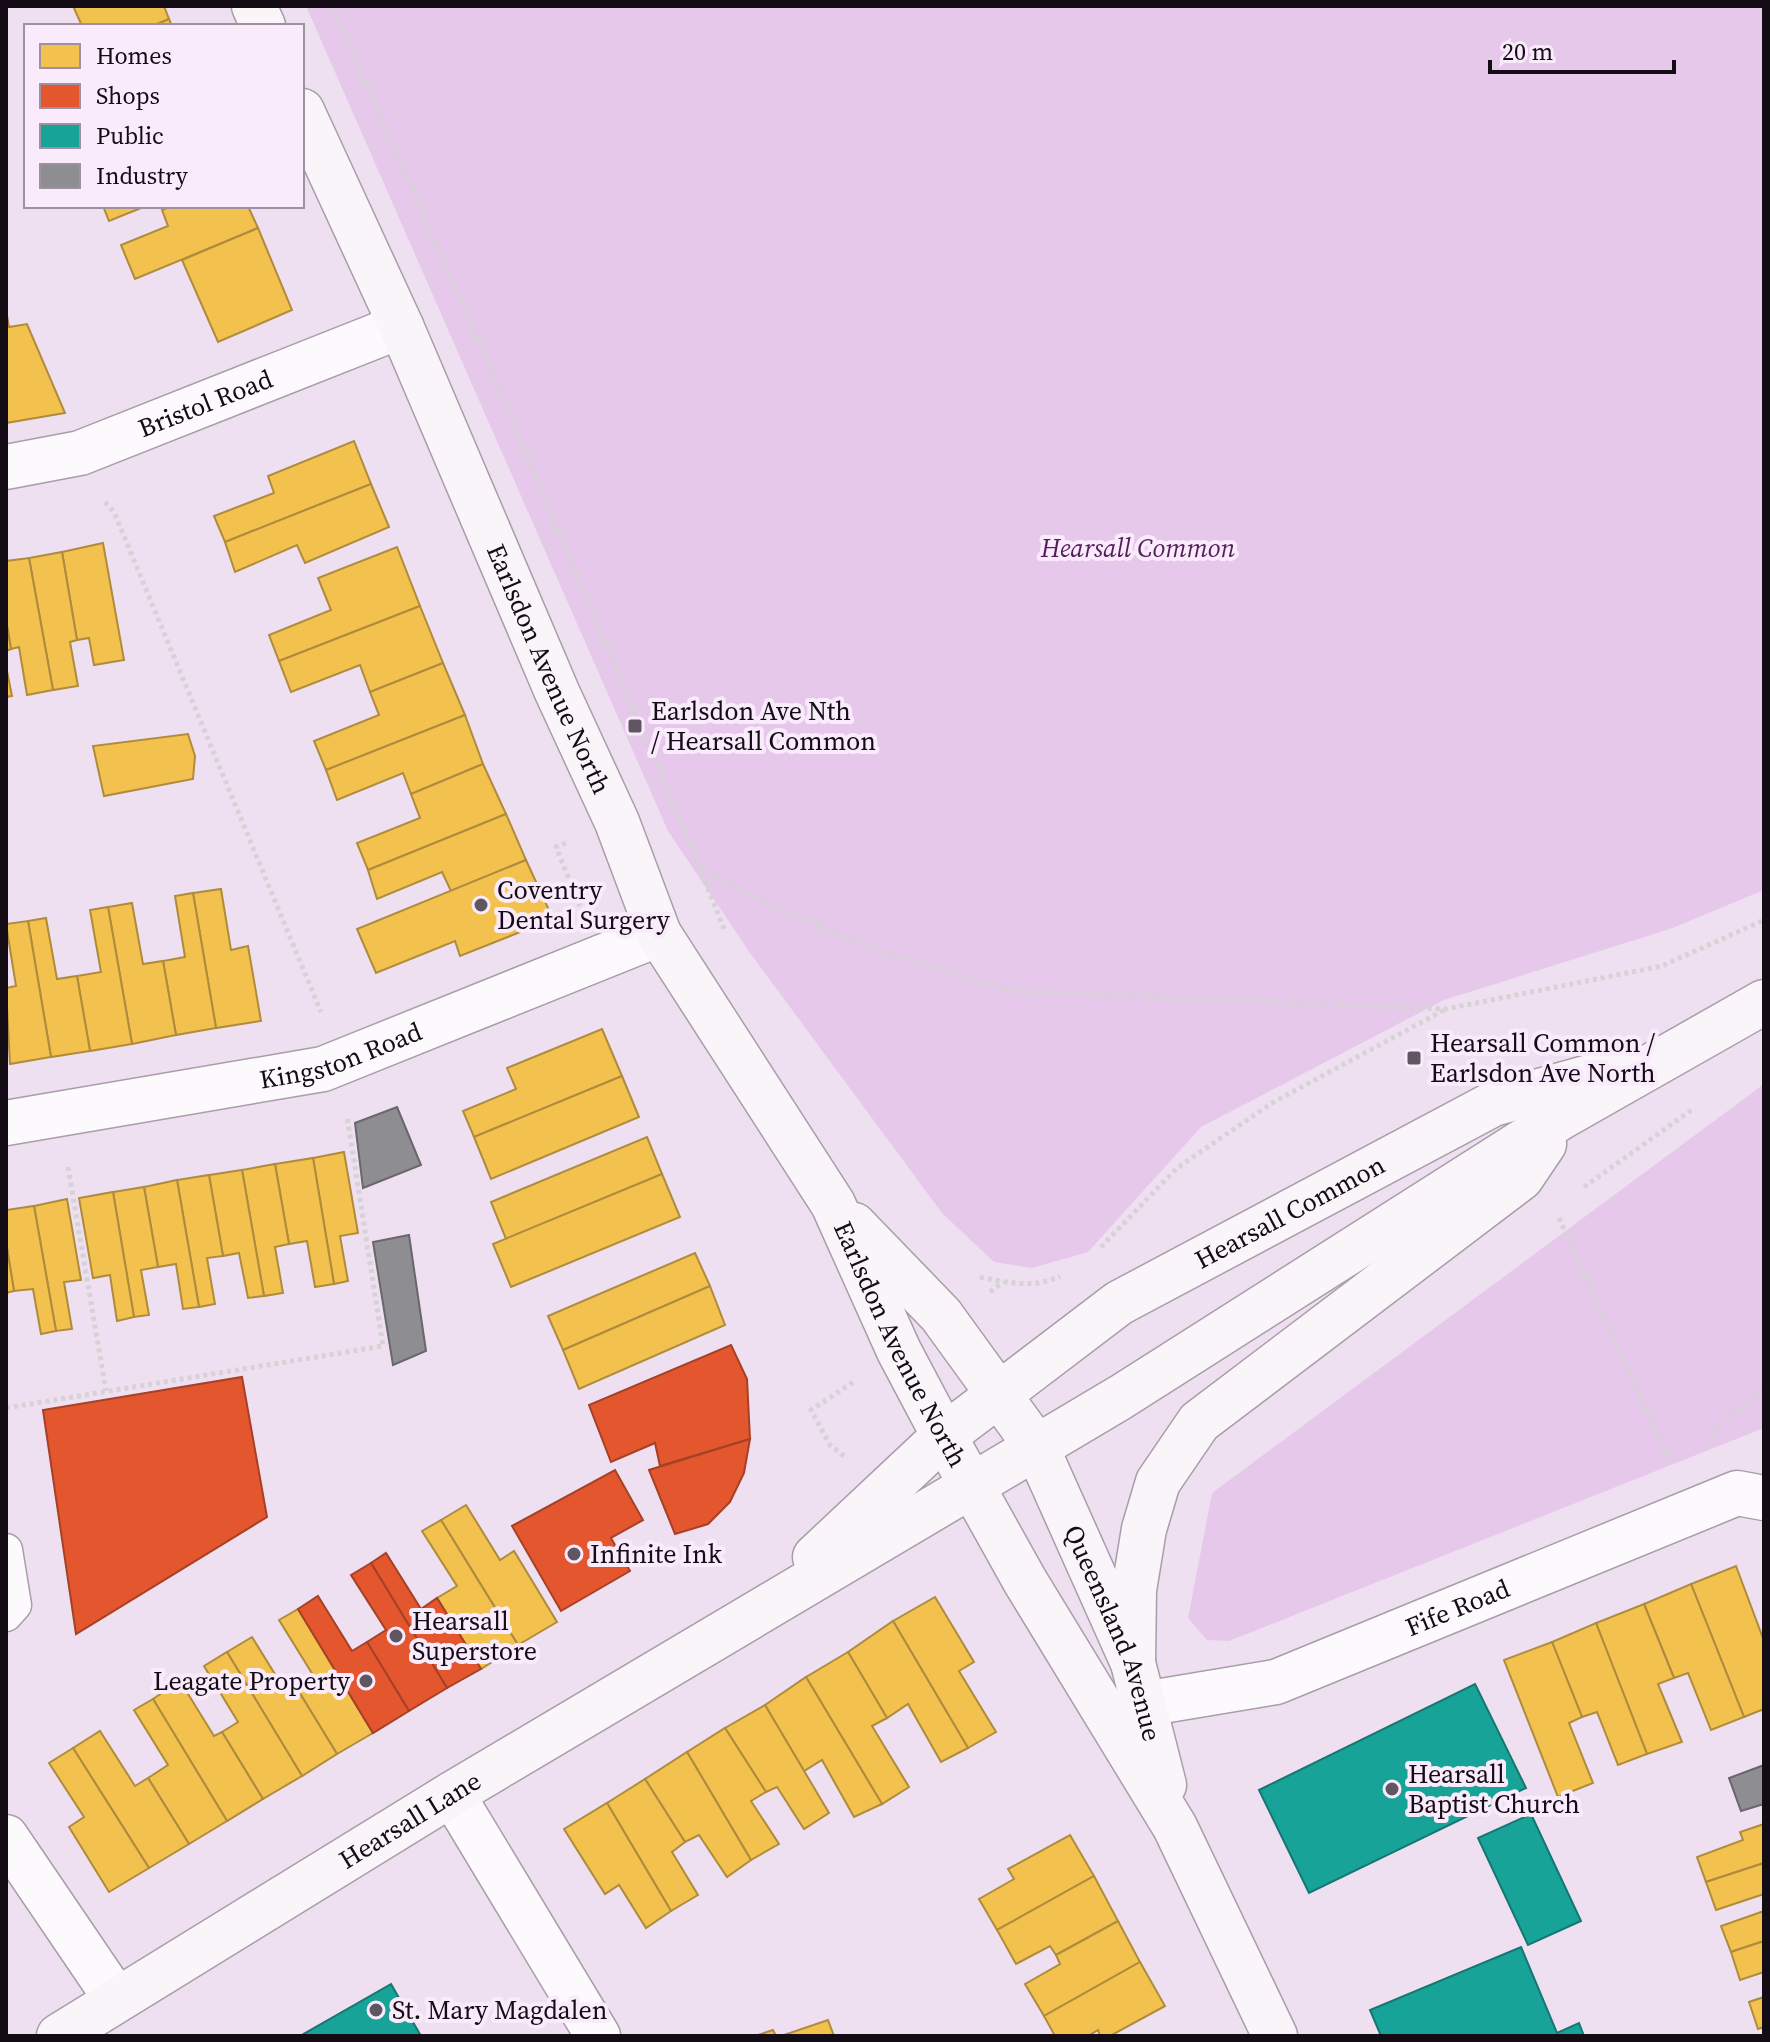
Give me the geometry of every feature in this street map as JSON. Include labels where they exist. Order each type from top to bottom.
[{"type":"main road","name":"Earlsdon Avenue North","points":[[304,115],[401,326],[557,692],[617,822],[659,934],[833,1204],[899,1351],[972,1484]]},
{"type":"main road","name":"Hearsall Common","points":[[972,1484],[1121,1397],[1563,1116],[1764,1002]]},
{"type":"main road","name":"Hearsall Common","points":[[944,1436],[1119,1303],[1493,1104],[1667,1055]]},
{"type":"main road","points":[[1133,1663],[1134,1590],[1144,1529],[1158,1482],[1199,1422],[1521,1178],[1563,1116]]},
{"type":"main road","name":"Earlsdon Avenue North","points":[[833,1204],[941,1315],[1036,1446]]},
{"type":"main road","name":"Hearsall Lane","points":[[763,1608],[944,1436]]},
{"type":"main road","name":"Queensland Avenue","points":[[1036,1446],[1133,1663],[1175,1827]]},
{"type":"main road","name":"Queensland Avenue","points":[[972,1484],[1025,1581],[1175,1827],[1275,2036]]},
{"type":"main road","name":"Hearsall Lane","points":[[59,2036],[452,1794],[972,1484]]},
{"type":"street","name":"Bristol Road","points":[[6,467],[65,456],[401,326]]},
{"type":"street","name":"Kingston Road","points":[[6,1123],[323,1069],[659,934]]},
{"type":"street","name":"Fife Road","points":[[1144,1704],[1276,1682],[1737,1493],[1764,1498]]},
{"type":"street","points":[[452,1794],[598,2036]]},
{"type":"street","points":[[6,1837],[116,1999]]},
{"type":"lane","points":[[6,1550],[15,1605],[6,1615]]},
{"type":"path","points":[[332,6],[490,366],[673,803]]},
{"type":"path","points":[[6,1408],[383,1346],[347,1116],[323,1069],[320,1006],[114,512],[65,456]]},
{"type":"path","points":[[583,913],[556,847],[617,822]]},
{"type":"path","points":[[729,940],[700,867],[768,904],[887,954],[1015,991],[1446,1009],[1662,966],[1764,920]]},
{"type":"path","points":[[1093,1254],[1177,1168],[1272,1103],[1446,1009]]},
{"type":"path","points":[[60,1114],[106,1391]]},
{"type":"path","points":[[1555,1208],[1692,1512]]},
{"type":"path","points":[[967,1271],[1003,1282],[1028,1285],[1047,1282],[1070,1270]]},
{"type":"green space","name":"Hearsall Common","points":[[306,6],[1764,6],[1764,890],[1670,929],[1444,1000],[1201,1127],[1088,1252],[1032,1268],[994,1262],[942,1213],[750,953],[668,831]]},
{"type":"green space","points":[[1764,1084],[1764,1428],[1229,1641],[1207,1640],[1188,1618],[1212,1493]]},
{"type":"building: Homes","points":[[73,6],[164,6],[169,19],[158,24],[81,24]]},
{"type":"building: Homes","points":[[104,208],[141,208],[109,221]]},
{"type":"building: Homes","points":[[249,208],[258,228],[135,279],[121,245],[168,226],[162,210]]},
{"type":"building: Homes","points":[[258,228],[292,310],[218,342],[182,260]]},
{"type":"building: Homes","points":[[6,310],[9,327],[27,324],[65,413],[6,423]]},
{"type":"building: Homes","points":[[354,441],[371,484],[225,542],[214,516],[274,493],[268,476]]},
{"type":"building: Homes","points":[[371,484],[389,527],[305,563],[297,545],[235,572],[225,542]]},
{"type":"building: Homes","points":[[103,543],[124,660],[94,665],[89,638],[77,640],[62,552]]},
{"type":"building: Homes","points":[[397,547],[420,606],[279,661],[269,635],[331,610],[318,578]]},
{"type":"building: Homes","points":[[62,552],[77,640],[70,642],[78,686],[53,690],[29,558]]},
{"type":"building: Homes","points":[[29,558],[53,690],[27,695],[19,647],[11,649],[6,620],[6,561]]},
{"type":"building: Homes","points":[[420,606],[443,663],[370,692],[360,665],[291,692],[279,661]]},
{"type":"building: Homes","points":[[6,620],[11,649],[6,651]]},
{"type":"building: Homes","points":[[443,663],[465,715],[326,770],[314,741],[379,715],[370,692]]},
{"type":"building: Homes","points":[[6,666],[12,696],[6,697]]},
{"type":"building: Homes","points":[[465,715],[483,764],[411,794],[403,773],[337,800],[326,770]]},
{"type":"building: Homes","points":[[188,734],[195,756],[193,779],[104,796],[93,746]]},
{"type":"building: Homes","points":[[483,764],[506,814],[368,870],[357,843],[420,818],[411,794]]},
{"type":"building: Homes","points":[[506,814],[526,860],[451,891],[442,872],[377,899],[368,870]]},
{"type":"building: Homes","name":"Coventry Dental Surgery","points":[[526,860],[553,919],[460,956],[455,941],[376,973],[357,929]]},
{"type":"building: Homes","points":[[221,889],[231,950],[248,946],[261,1021],[216,1028],[193,893]]},
{"type":"building: Homes","points":[[193,893],[216,1028],[176,1035],[163,961],[185,957],[175,896]]},
{"type":"building: Homes","points":[[132,903],[143,964],[163,961],[176,1035],[132,1044],[108,907]]},
{"type":"building: Homes","points":[[108,907],[132,1044],[90,1051],[77,976],[101,972],[90,910]]},
{"type":"building: Homes","points":[[46,918],[57,979],[77,976],[90,1051],[51,1057],[28,921]]},
{"type":"building: Homes","points":[[28,921],[51,1057],[10,1064],[6,988],[16,986],[6,924]]},
{"type":"building: Homes","points":[[602,1029],[622,1076],[474,1137],[463,1111],[516,1089],[507,1068]]},
{"type":"building: Homes","points":[[622,1076],[639,1117],[491,1179],[474,1137]]},
{"type":"building: Homes","points":[[647,1137],[662,1174],[506,1239],[491,1202]]},
{"type":"building: Homes","points":[[344,1152],[358,1233],[340,1236],[348,1281],[334,1284],[313,1158]]},
{"type":"building: Homes","points":[[313,1158],[334,1284],[315,1287],[307,1241],[289,1244],[275,1164]]},
{"type":"building: Homes","points":[[275,1164],[289,1244],[275,1247],[283,1293],[264,1296],[242,1170]]},
{"type":"building: Homes","points":[[242,1170],[264,1296],[248,1298],[239,1253],[223,1256],[209,1175]]},
{"type":"building: Homes","points":[[662,1174],[680,1217],[511,1287],[493,1244]]},
{"type":"building: Homes","points":[[209,1175],[223,1256],[207,1258],[215,1304],[199,1307],[177,1180]]},
{"type":"building: Homes","points":[[177,1180],[199,1307],[183,1309],[176,1264],[158,1267],[144,1187]]},
{"type":"building: Homes","points":[[144,1187],[158,1267],[141,1270],[149,1315],[134,1317],[113,1192]]},
{"type":"building: Homes","points":[[113,1192],[134,1317],[117,1321],[110,1275],[93,1278],[79,1198]]},
{"type":"building: Homes","points":[[67,1199],[81,1280],[64,1282],[72,1329],[56,1331],[34,1206]]},
{"type":"building: Homes","points":[[34,1206],[56,1331],[41,1334],[33,1289],[14,1291],[6,1242],[6,1210]]},
{"type":"building: Homes","points":[[6,1242],[14,1291],[6,1293]]},
{"type":"building: Homes","points":[[695,1253],[710,1286],[563,1350],[548,1316]]},
{"type":"building: Homes","points":[[710,1286],[725,1325],[579,1389],[563,1350]]},
{"type":"building: Homes","points":[[466,1505],[500,1560],[514,1551],[557,1622],[518,1645],[441,1520]]},
{"type":"building: Homes","points":[[441,1520],[518,1645],[481,1669],[437,1598],[457,1586],[422,1531]]},
{"type":"building: Homes","points":[[1736,1566],[1764,1641],[1764,1709],[1744,1717],[1691,1584]]},
{"type":"building: Homes","points":[[1691,1584],[1744,1717],[1711,1730],[1688,1673],[1674,1678],[1644,1604]]},
{"type":"building: Homes","points":[[935,1597],[974,1662],[959,1671],[996,1732],[968,1748],[893,1621]]},
{"type":"building: Homes","points":[[1644,1604],[1674,1678],[1658,1684],[1682,1742],[1647,1754],[1596,1623]]},
{"type":"building: Homes","points":[[298,1609],[373,1733],[337,1754],[296,1687],[313,1675],[279,1620]]},
{"type":"building: Homes","points":[[893,1621],[968,1748],[941,1762],[908,1704],[887,1718],[848,1652]]},
{"type":"building: Homes","points":[[1596,1623],[1647,1754],[1618,1765],[1597,1712],[1582,1717],[1552,1642]]},
{"type":"building: Homes","points":[[252,1637],[286,1692],[296,1687],[337,1754],[302,1776],[227,1652]]},
{"type":"building: Homes","points":[[1552,1642],[1582,1717],[1569,1723],[1593,1783],[1558,1797],[1504,1660]]},
{"type":"building: Homes","points":[[227,1652],[302,1776],[263,1799],[222,1732],[238,1722],[204,1666]]},
{"type":"building: Homes","points":[[848,1652],[887,1718],[872,1726],[909,1787],[882,1804],[806,1677]]},
{"type":"building: Homes","points":[[806,1677],[882,1804],[854,1817],[822,1760],[804,1771],[765,1705]]},
{"type":"building: Homes","points":[[180,1681],[214,1736],[222,1732],[263,1799],[227,1821],[153,1699]]},
{"type":"building: Homes","points":[[153,1699],[227,1821],[189,1844],[148,1778],[168,1765],[134,1710]]},
{"type":"building: Homes","points":[[765,1705],[829,1813],[804,1829],[777,1787],[766,1792],[725,1728]]},
{"type":"building: Homes","points":[[725,1728],[766,1792],[751,1801],[779,1844],[751,1860],[687,1752]]},
{"type":"building: Homes","points":[[100,1731],[135,1786],[148,1778],[189,1844],[149,1868],[73,1748]]},
{"type":"building: Homes","points":[[73,1748],[149,1868],[109,1892],[69,1827],[84,1817],[49,1763]]},
{"type":"building: Homes","points":[[687,1752],[751,1860],[727,1877],[699,1835],[685,1842],[645,1779]]},
{"type":"building: Homes","points":[[645,1779],[685,1842],[672,1852],[698,1895],[671,1911],[607,1803]]},
{"type":"building: Homes","points":[[607,1803],[671,1911],[646,1928],[619,1885],[605,1894],[564,1829]]},
{"type":"building: Homes","points":[[1764,1824],[1764,1863],[1706,1882],[1697,1857],[1743,1840],[1740,1832]]},
{"type":"building: Homes","points":[[1070,1835],[1094,1876],[997,1930],[979,1899],[1014,1879],[1008,1869]]},
{"type":"building: Homes","points":[[1764,1863],[1764,1894],[1716,1910],[1706,1882]]},
{"type":"building: Homes","points":[[1094,1876],[1118,1921],[1056,1955],[1050,1946],[1016,1964],[997,1930]]},
{"type":"building: Homes","points":[[1764,1911],[1764,1941],[1731,1952],[1721,1926]]},
{"type":"building: Homes","points":[[1118,1921],[1140,1962],[1044,2016],[1025,1984],[1060,1964],[1056,1955]]},
{"type":"building: Homes","points":[[1764,1941],[1764,1972],[1740,1980],[1731,1952]]},
{"type":"building: Homes","points":[[1140,1962],[1165,2006],[1110,2036],[1100,2036],[1098,2030],[1088,2036],[1055,2036],[1044,2016]]},
{"type":"building: Homes","points":[[1764,1997],[1764,2027],[1758,2029],[1749,2002]]},
{"type":"building: Homes","points":[[828,2020],[834,2036],[781,2036]]},
{"type":"building: Homes","points":[[773,2030],[776,2036],[755,2036]]},
{"type":"building: Shops","points":[[731,1345],[747,1379],[750,1439],[660,1466],[655,1443],[611,1462],[589,1405]]},
{"type":"building: Shops","points":[[242,1377],[267,1517],[76,1634],[43,1410]]},
{"type":"building: Shops","points":[[750,1439],[744,1473],[730,1502],[708,1524],[675,1534],[649,1470]]},
{"type":"building: Shops","name":"Infinite Ink","points":[[615,1470],[643,1520],[611,1538],[630,1571],[561,1611],[512,1526]]},
{"type":"building: Shops","points":[[386,1553],[421,1609],[437,1598],[481,1669],[447,1688],[371,1563]]},
{"type":"building: Shops","name":"Hearsall Superstore","points":[[371,1563],[447,1688],[409,1711],[367,1642],[386,1630],[351,1575]]},
{"type":"building: Shops","name":"Leagate Property","points":[[318,1596],[352,1651],[367,1642],[409,1711],[373,1733],[298,1609]]},
{"type":"building: Public","name":"Hearsall Baptist Church","points":[[1475,1684],[1526,1788],[1309,1893],[1259,1790]]},
{"type":"building: Public","points":[[1531,1814],[1581,1921],[1528,1945],[1478,1838]]},
{"type":"building: Public","points":[[1521,1947],[1557,2033],[1579,2023],[1584,2036],[1381,2036],[1370,2010]]},
{"type":"building: Public","name":"St. Mary Magdalen","points":[[391,1984],[421,2036],[300,2036]]},
{"type":"building: Industry","points":[[397,1107],[421,1165],[363,1188],[355,1123]]},
{"type":"building: Industry","points":[[409,1235],[426,1351],[393,1365],[373,1242]]},
{"type":"building: Industry","points":[[1764,1765],[1764,1804],[1741,1811],[1729,1778]]},
{"type":"place","name":"Earlsdon Ave Nth / Hearsall Common","points":[[635,726]]},
{"type":"place","name":"Coventry Dental Surgery","points":[[481,905]]},
{"type":"place","name":"Hearsall Common / Earlsdon Ave North","points":[[1414,1058]]},
{"type":"place","name":"Infinite Ink","points":[[574,1554]]},
{"type":"place","name":"Hearsall Superstore","points":[[396,1636]]},
{"type":"place","name":"Leagate Property","points":[[366,1681]]},
{"type":"place","name":"Hearsall Baptist Church","points":[[1392,1789]]},
{"type":"place","name":"St. Mary Magdalen","points":[[376,2010]]}]
